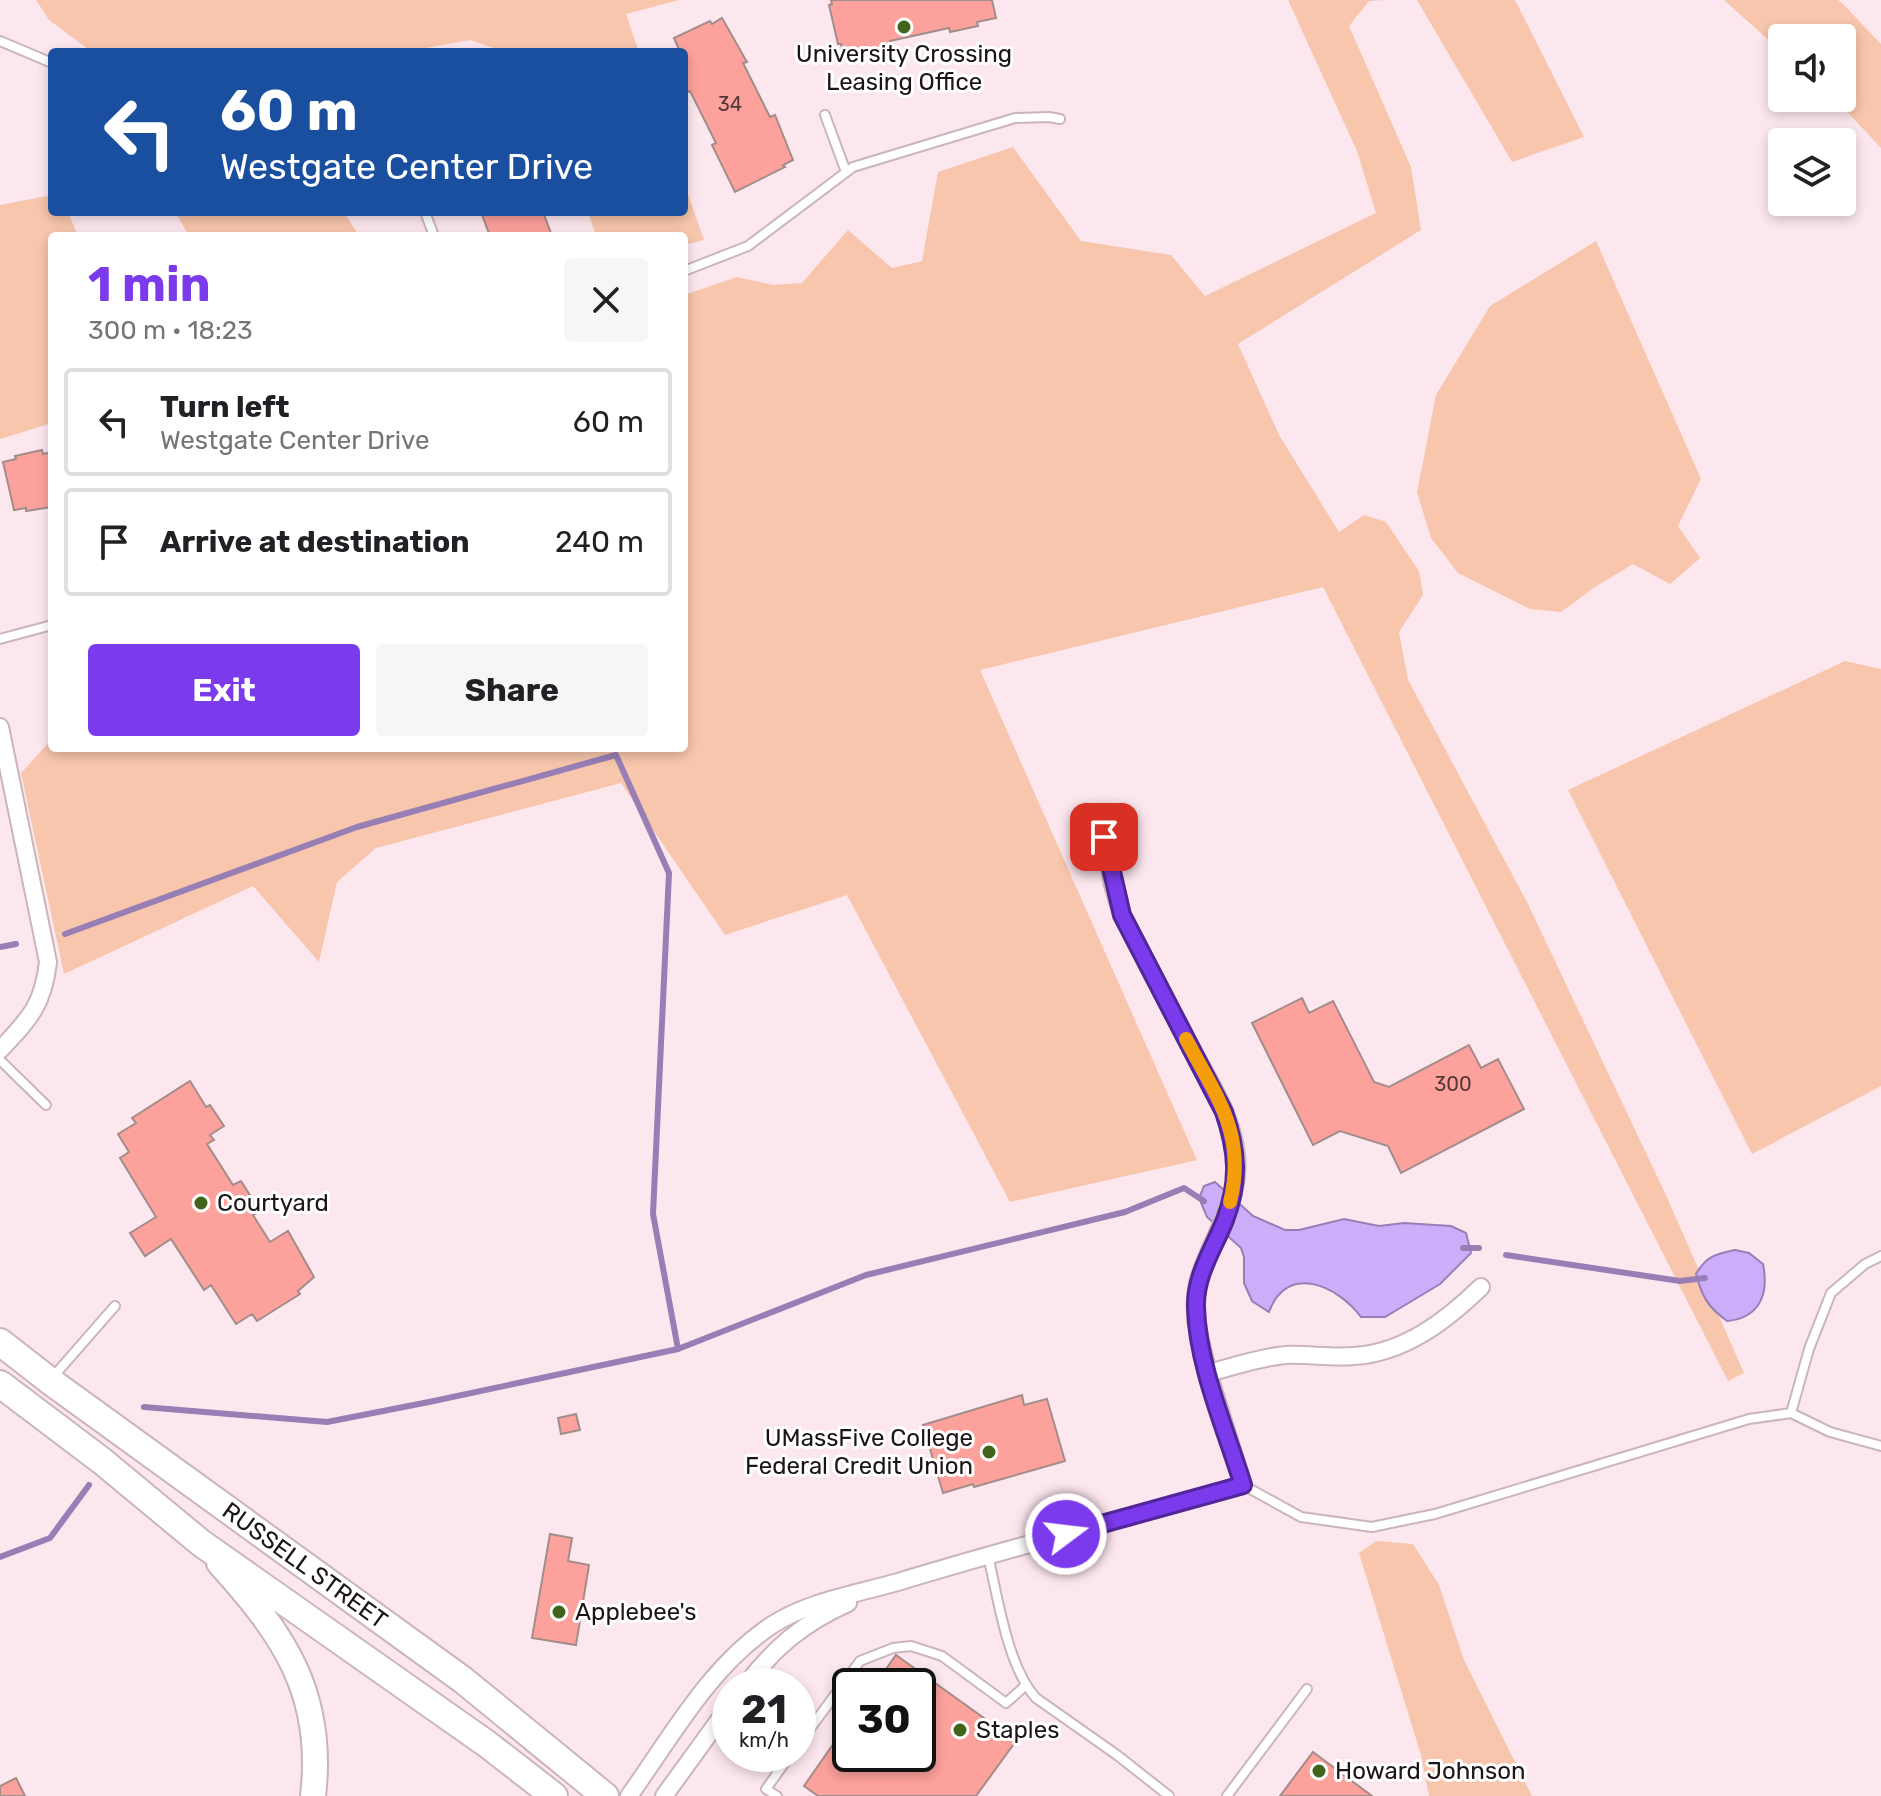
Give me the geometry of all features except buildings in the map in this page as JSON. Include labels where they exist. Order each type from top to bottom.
[{"type":"highway","name":"RUSSELL STREET","points":[[0,1342],[463,1680],[605,1796]]},
{"type":"highway","name":"RUSSELL STREET","points":[[0,1384],[102,1461],[201,1543],[487,1744],[554,1796]]},
{"type":"main road","points":[[201,1543],[273,1629],[298,1674],[308,1699],[314,1728],[317,1757],[313,1796]]},
{"type":"street","points":[[0,727],[48,962],[45,991],[28,1019],[0,1050]]},
{"type":"street","points":[[629,1796],[677,1724],[726,1665],[746,1646],[788,1616],[825,1602],[987,1555],[1243,1485],[1208,1373],[1196,1306],[1198,1286],[1226,1218],[1237,1158],[1224,1112],[1122,915],[1104,837]]},
{"type":"street","points":[[1208,1373],[1285,1355],[1354,1356],[1386,1350],[1443,1322],[1481,1287]]},
{"type":"street","points":[[759,1668],[768,1656],[802,1629],[838,1607],[890,1584]]},
{"type":"street","points":[[664,1796],[712,1730]]},
{"type":"lane","points":[[0,41],[48,61]]},
{"type":"lane","points":[[825,115],[846,172]]},
{"type":"lane","points":[[688,269],[748,246],[853,167],[1015,118],[1060,119]]},
{"type":"lane","points":[[0,639],[48,626]]},
{"type":"lane","points":[[0,1060],[46,1105]]},
{"type":"lane","points":[[1791,1413],[1809,1349],[1831,1293],[1865,1264],[1881,1256]]},
{"type":"lane","points":[[50,1381],[115,1306]]},
{"type":"lane","points":[[1243,1485],[1301,1517],[1372,1527],[1435,1514],[1749,1419],[1791,1413],[1830,1432],[1881,1446]]},
{"type":"lane","points":[[987,1555],[1025,1686],[1036,1698],[1169,1796]]},
{"type":"lane","points":[[816,1721],[860,1661],[881,1651],[911,1646],[942,1656],[1006,1703],[1025,1686]]},
{"type":"lane","points":[[1227,1796],[1307,1689]]},
{"type":"lane","points":[[777,1796],[766,1789],[778,1772]]},
{"type":"shaded area","points":[[36,0],[679,0],[626,14],[638,48],[494,48],[470,40],[426,48],[87,48],[49,20]]},
{"type":"shaded area","points":[[1288,0],[1385,0],[1369,1],[1349,26],[1411,167],[1421,230],[1238,344],[1279,435],[1339,532],[1364,515],[1386,522],[1419,571],[1423,595],[1399,632],[1408,680],[1527,902],[1665,1193],[1744,1373],[1728,1381],[1323,587],[980,670],[1197,1160],[1010,1202],[847,895],[725,935],[621,783],[376,848],[337,882],[319,962],[253,886],[64,974],[21,773],[48,743],[48,752],[688,752],[688,294],[737,277],[773,285],[802,283],[848,230],[892,268],[922,261],[938,172],[1013,147],[1081,241],[1171,255],[1205,296],[1376,213],[1357,151]]},
{"type":"shaded area","points":[[1417,0],[1515,0],[1584,137],[1512,162]]},
{"type":"shaded area","points":[[1724,0],[1838,0],[1842,3],[1881,44],[1881,148],[1847,112],[1856,112],[1856,24],[1768,24],[1768,39]]},
{"type":"shaded area","points":[[688,194],[704,240],[688,244],[688,232],[595,232],[589,216],[688,216]]},
{"type":"shaded area","points":[[48,196],[48,216],[70,216],[76,232],[48,232],[48,424],[0,439],[0,205]]},
{"type":"shaded area","points":[[177,216],[346,216],[356,232],[187,232]]},
{"type":"shaded area","points":[[1596,241],[1701,479],[1678,526],[1700,558],[1670,584],[1633,564],[1561,612],[1530,609],[1458,573],[1431,538],[1417,492],[1436,395],[1490,306]]},
{"type":"shaded area","points":[[1845,661],[1881,669],[1881,1086],[1752,1154],[1568,790]]},
{"type":"shaded area","points":[[1215,1182],[1253,1216],[1285,1230],[1299,1230],[1344,1219],[1379,1226],[1404,1223],[1451,1226],[1466,1233],[1471,1253],[1440,1284],[1385,1317],[1361,1317],[1327,1289],[1300,1283],[1288,1287],[1277,1297],[1269,1312],[1252,1301],[1244,1283],[1241,1248],[1207,1217],[1199,1198],[1204,1186]]},
{"type":"shaded area","points":[[1735,1250],[1749,1253],[1763,1264],[1765,1285],[1760,1303],[1754,1310],[1727,1321],[1707,1301],[1696,1274],[1712,1257]]},
{"type":"shaded area","points":[[1376,1541],[1413,1544],[1439,1585],[1464,1660],[1532,1796],[1429,1796],[1421,1755],[1359,1553]]},
{"type":"waterway","points":[[65,934],[357,827],[616,755],[669,873],[653,1214],[678,1349]]},
{"type":"waterway","points":[[0,947],[16,944]]},
{"type":"waterway","points":[[144,1407],[327,1422],[678,1349],[866,1275],[1125,1212],[1184,1188],[1204,1201]]},
{"type":"waterway","points":[[1463,1248],[1479,1248]]},
{"type":"waterway","points":[[1506,1255],[1680,1281],[1705,1278]]},
{"type":"waterway","points":[[0,1557],[50,1538],[89,1485]]},
{"type":"slow traffic","points":[[1186,1039],[1232,1134],[1237,1158],[1230,1202]]},
{"type":"place","name":"University Crossing Leasing Office","points":[[904,27]]},
{"type":"place","name":"Courtyard","points":[[201,1203]]},
{"type":"place","name":"UMassFive College Federal Credit Union","points":[[989,1452]]},
{"type":"place","name":"Applebee's","points":[[559,1612]]},
{"type":"place","name":"Staples","points":[[960,1730]]},
{"type":"place","name":"Howard Johnson","points":[[1319,1771]]},
{"type":"route","points":[[1066,1534],[1243,1485],[1208,1373],[1196,1306],[1198,1286],[1226,1218],[1234,1185],[1237,1158],[1232,1134],[1224,1112],[1122,915],[1104,837]]}]
